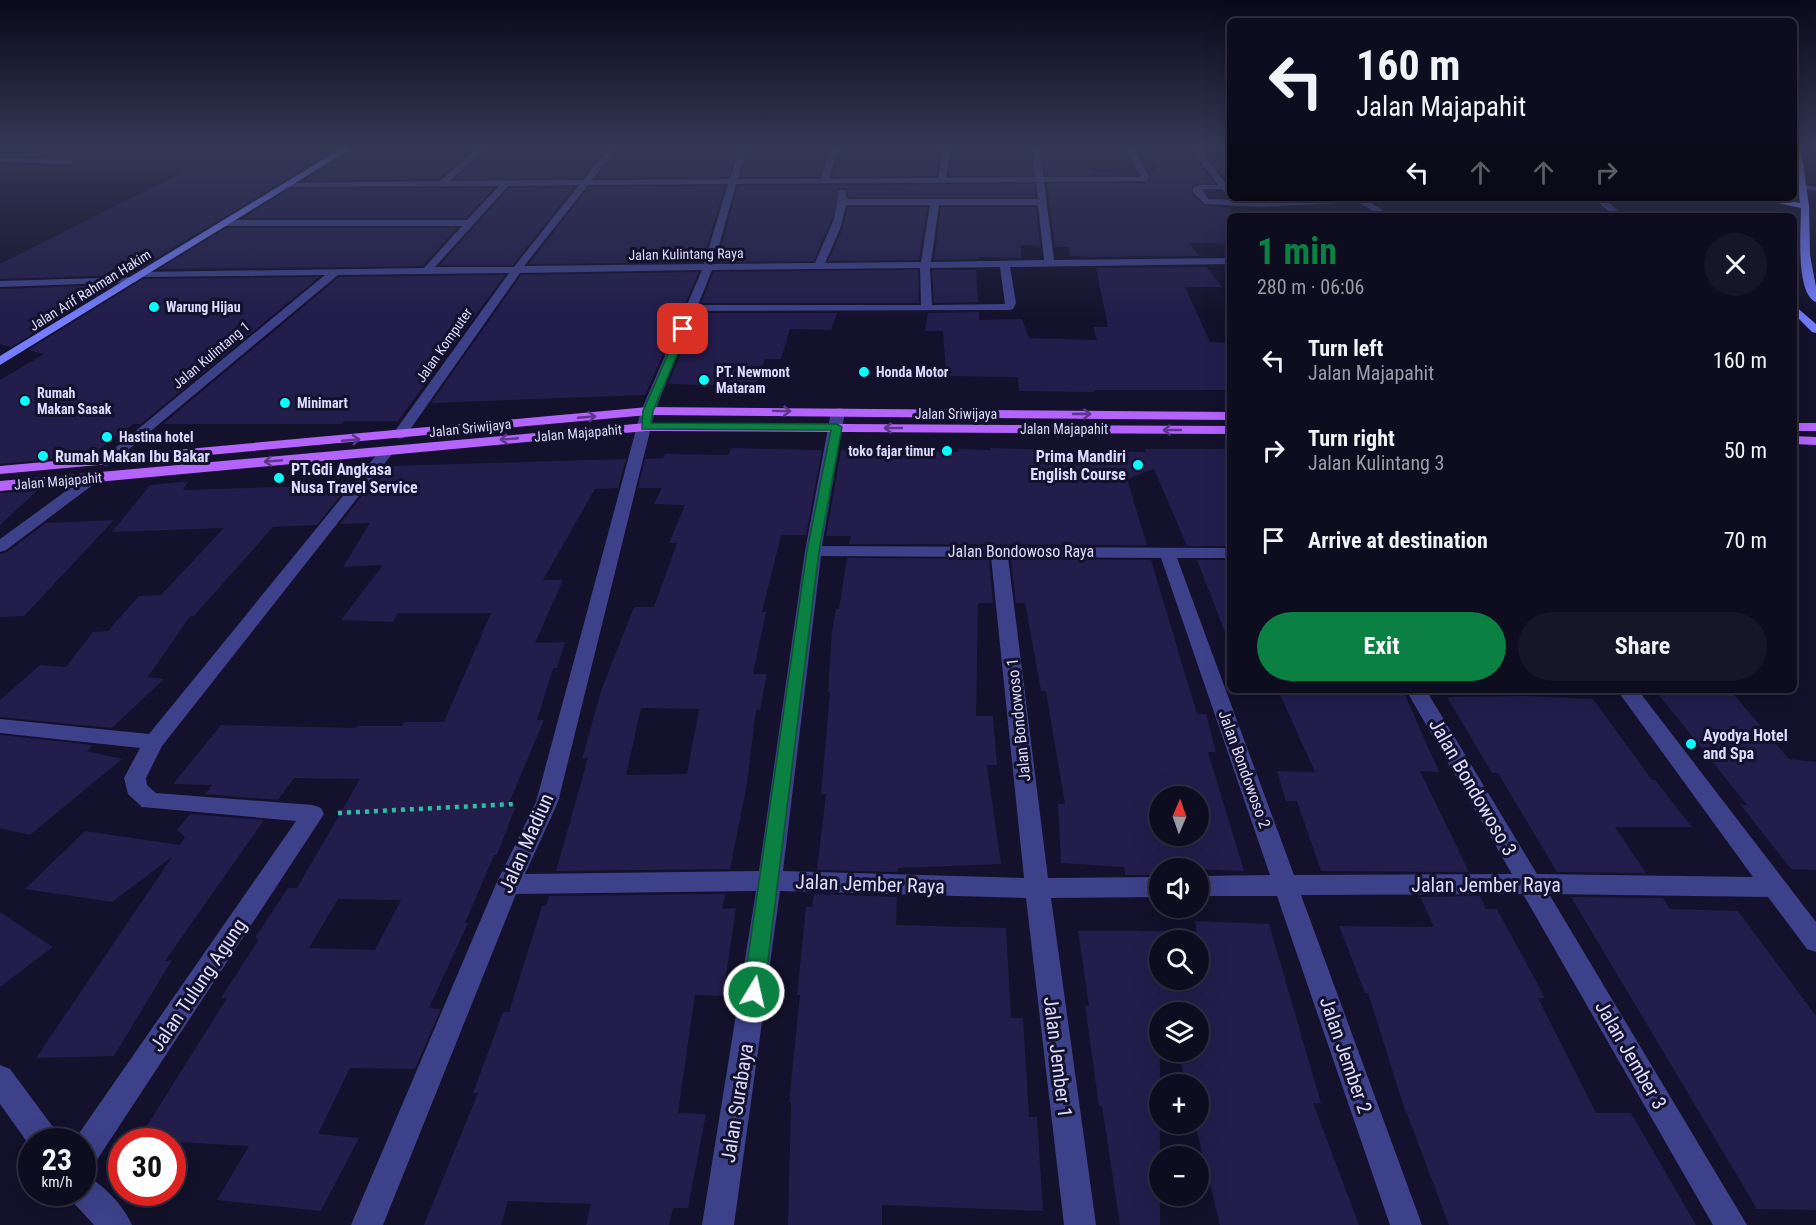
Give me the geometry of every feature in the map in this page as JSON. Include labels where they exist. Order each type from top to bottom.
[{"type":"main road","name":"Jalan Arif Rahman Hakim","points":[[0,361],[254,205]]},
{"type":"main road","points":[[1798,205],[1805,206],[1806,286],[1816,299]]},
{"type":"main road","points":[[1797,311],[1816,330]]},
{"type":"main road","name":"Jalan Sriwijaya","points":[[837,420],[921,415],[1227,416]]},
{"type":"main road","name":"Jalan Majapahit","points":[[0,486],[93,478],[393,443],[647,419],[837,420],[1227,430]]},
{"type":"main road","points":[[1797,427],[1816,428]]},
{"type":"main road","points":[[1797,440],[1816,441]]},
{"type":"main road","points":[[0,470],[393,443]]},
{"type":"street","points":[[427,270],[486,205]]},
{"type":"street","name":"Jalan Komputer","points":[[393,443],[516,271],[569,205]]},
{"type":"street","name":"Jalan Madiun","points":[[367,1225],[508,884],[548,802],[647,419],[708,268],[726,205]]},
{"type":"street","points":[[819,266],[833,239],[843,205]]},
{"type":"street","points":[[927,308],[925,265],[935,205]]},
{"type":"street","points":[[1042,205],[1049,263]]},
{"type":"street","points":[[224,223],[470,223]]},
{"type":"street","name":"Jalan Kulintang Raya","points":[[142,274],[1227,261]]},
{"type":"street","points":[[692,308],[1009,307],[1011,303],[1005,264]]},
{"type":"street","name":"Jalan Kulintang 1","points":[[105,462],[336,272]]},
{"type":"street","points":[[0,284],[132,280]]},
{"type":"street","name":"Jalan Surabaya","points":[[718,1225],[770,881],[813,551],[837,420]]},
{"type":"street","points":[[313,814],[150,801],[136,789],[135,778],[154,742],[393,443]]},
{"type":"street","points":[[0,547],[93,478]]},
{"type":"street","name":"Jalan Bondowoso Raya","points":[[813,551],[1227,553]]},
{"type":"street","name":"Jalan Bondowoso 1","points":[[999,551],[1037,888]]},
{"type":"street","name":"Jalan Bondowoso 2","points":[[1167,552],[1287,885]]},
{"type":"street","name":"Jalan Bondowoso 3","points":[[1418,693],[1530,884]]},
{"type":"street","points":[[1629,693],[1816,941]]},
{"type":"street","points":[[0,726],[154,742]]},
{"type":"street","name":"Jalan Tulung Agung","points":[[96,1134],[313,814]]},
{"type":"street","name":"Jalan Jember Raya","points":[[508,884],[770,881],[1037,888],[1149,887]]},
{"type":"street","name":"Jalan Jember Raya","points":[[1209,886],[1530,884],[1773,886]]},
{"type":"street","name":"Jalan Jember 3","points":[[1530,884],[1731,1225]]},
{"type":"street","name":"Jalan Jember 2","points":[[1287,885],[1406,1225]]},
{"type":"street","name":"Jalan Jember 1","points":[[1037,888],[1080,1225]]},
{"type":"street","points":[[0,1079],[35,1128]]},
{"type":"street","points":[[96,1204],[116,1225]]},
{"type":"path","points":[[313,814],[548,802]]},
{"type":"building","points":[[117,205],[243,205],[129,275],[0,279],[0,264]]},
{"type":"building","points":[[263,205],[478,205],[466,218],[243,218]]},
{"type":"building","points":[[494,205],[560,205],[513,265],[440,265]]},
{"type":"building","points":[[575,205],[719,205],[702,262],[529,264]]},
{"type":"building","points":[[733,205],[835,205],[814,261],[717,262]]},
{"type":"building","points":[[1050,205],[1204,205],[1230,208],[1230,213],[1227,213],[1227,244],[1189,243],[1199,256],[1070,256],[1068,247],[1055,247]]},
{"type":"building","points":[[848,207],[927,207],[919,260],[828,261],[842,230]]},
{"type":"building","points":[[941,207],[1036,207],[1040,246],[1021,245],[1021,258],[978,257],[978,259],[934,260]]},
{"type":"building","points":[[226,228],[457,228],[423,266],[159,269]]},
{"type":"building","points":[[1207,267],[1222,287],[1185,287],[1210,342],[1227,343],[1227,390],[1019,391],[1018,377],[946,376],[943,331],[925,331],[928,313],[979,312],[979,320],[1022,319],[1029,338],[1097,340],[1093,327],[1108,327],[1096,268]]},
{"type":"building","points":[[918,270],[919,303],[701,303],[714,272]]},
{"type":"building","points":[[932,270],[976,270],[978,302],[934,303]]},
{"type":"building","points":[[699,272],[645,395],[431,403],[521,275]]},
{"type":"building","points":[[505,275],[398,421],[344,421],[342,424],[163,424],[339,277]]},
{"type":"building","points":[[319,277],[141,424],[133,424],[97,451],[80,451],[73,457],[0,464],[0,380],[44,354],[28,350],[143,279]]},
{"type":"building","points":[[112,285],[11,347],[0,344],[0,289]]},
{"type":"building","points":[[697,313],[837,313],[831,330],[790,329],[781,359],[765,359],[755,386],[668,384]]},
{"type":"building","points":[[731,448],[822,450],[806,535],[781,535],[762,612],[766,612],[753,674],[767,674],[760,710],[756,710],[747,784],[730,869],[556,871],[588,758],[582,759],[601,691],[634,607],[654,607],[677,543],[669,543],[685,505],[654,504],[662,488],[638,488],[645,459],[663,458],[665,454],[728,455]],"holes":[[[641,708],[699,709],[687,774],[626,775]]]},
{"type":"building","points":[[990,448],[1146,452],[1145,449],[1227,449],[1227,546],[1187,546],[1154,469],[1127,479],[1147,545],[849,544],[851,536],[826,536],[841,450],[958,452],[958,449],[991,450]]},
{"type":"building","points":[[626,459],[618,488],[595,489],[543,580],[563,580],[535,643],[565,642],[557,668],[553,668],[537,720],[544,720],[507,808],[515,808],[497,855],[494,855],[465,923],[468,923],[429,1008],[441,1009],[415,1069],[350,1068],[318,1134],[359,1138],[321,1211],[217,1200],[249,1146],[186,1143],[186,1128],[146,1128],[227,998],[221,998],[259,939],[255,938],[288,888],[297,888],[360,779],[294,778],[278,800],[205,794],[212,785],[173,784],[221,725],[356,728],[357,726],[402,726],[404,722],[444,722],[491,613],[398,613],[393,622],[341,620],[383,565],[343,567],[370,523],[340,524],[371,484],[377,484],[389,466]],"holes":[[[338,899],[401,900],[375,950],[309,948]]]},
{"type":"building","points":[[189,481],[183,490],[349,485],[317,525],[273,527],[194,616],[190,616],[148,677],[164,679],[112,728],[0,717],[0,700],[40,665],[66,667],[93,632],[108,631],[139,596],[161,595],[224,528],[112,532],[150,485]]},
{"type":"building","points":[[38,490],[0,525],[0,493]]},
{"type":"building","points":[[114,520],[24,616],[0,617],[0,554],[7,552],[46,523]]},
{"type":"building","points":[[847,558],[989,559],[993,603],[978,603],[976,716],[993,716],[997,765],[987,765],[1001,864],[898,868],[898,872],[817,870],[826,794],[821,794],[830,692],[828,692],[832,631],[836,609],[839,609]]},
{"type":"building","points":[[1011,559],[1151,560],[1197,714],[1206,714],[1216,752],[1208,752],[1244,871],[1209,870],[1209,858],[1149,858],[1149,875],[1125,875],[1124,867],[1061,863],[1058,804],[1065,804],[1046,691],[1041,691],[1025,603],[1016,603]]},
{"type":"building","points":[[1197,560],[1227,560],[1227,637]]},
{"type":"building","points":[[1279,693],[1403,693],[1439,772],[1420,771],[1469,872],[1321,871],[1297,801],[1286,801],[1277,771],[1315,772]]},
{"type":"building","points":[[1657,693],[1733,693],[1789,759],[1816,762],[1816,870],[1791,869],[1740,804],[1747,805]]},
{"type":"building","points":[[1526,696],[1593,699],[1652,780],[1655,780],[1692,827],[1615,827],[1646,873],[1557,872],[1498,773],[1492,773],[1447,697]]},
{"type":"building","points":[[0,735],[93,745],[87,751],[122,759],[30,835],[0,828]]},
{"type":"building","points":[[190,814],[264,820],[165,961],[172,960],[114,1056],[36,1058],[172,857],[112,902],[25,889],[85,831],[180,845],[185,837],[177,830]]},
{"type":"building","points":[[725,894],[722,909],[736,908],[723,996],[695,995],[678,1113],[706,1114],[688,1208],[673,1208],[669,1225],[586,1225],[591,1204],[508,1201],[501,1225],[424,1225],[478,1093],[473,1093],[503,1012],[509,1012],[542,906],[546,906],[549,896]]},
{"type":"building","points":[[814,894],[897,897],[896,925],[1006,928],[1011,1018],[1023,1018],[1029,1117],[1037,1117],[1043,1211],[882,1205],[882,1225],[788,1225],[791,1102],[789,1102],[800,995],[797,995],[806,907],[812,907]]},
{"type":"building","points":[[1480,896],[1486,909],[1497,909],[1545,998],[1538,998],[1596,1113],[1631,1113],[1696,1225],[1449,1225],[1402,1101],[1368,993],[1365,993],[1339,926],[1434,927],[1420,897]]},
{"type":"building","points":[[1571,897],[1663,898],[1670,909],[1738,911],[1816,1016],[1816,1210],[1757,1209]]},
{"type":"building","points":[[0,912],[53,947],[0,987]]},
{"type":"building","points":[[1195,921],[1269,924],[1321,1103],[1313,1103],[1359,1225],[1220,1225],[1209,1181],[1209,1146],[1200,1146],[1197,1134],[1209,1134],[1209,1074],[1184,1074],[1180,1062],[1209,1062],[1209,1002],[1149,1002],[1149,1062],[1160,1062],[1160,1074],[1149,1074],[1149,1134],[1160,1134],[1160,1146],[1149,1146],[1149,1206],[1160,1206],[1160,1225],[1120,1225],[1102,1106],[1099,1106],[1085,1006],[1089,1006],[1078,931],[1149,931],[1149,990],[1209,990],[1209,930],[1197,930]]},
{"type":"place","name":"Warung Hijau","points":[[154,307]]},
{"type":"place","name":"Honda Motor","points":[[864,372]]},
{"type":"place","name":"PT. Newmont Mataram","points":[[704,380]]},
{"type":"place","name":"Rumah Makan Sasak","points":[[25,401]]},
{"type":"place","name":"Minimart","points":[[285,403]]},
{"type":"place","name":"Hastina hotel","points":[[107,437]]},
{"type":"place","name":"toko fajar timur","points":[[947,451]]},
{"type":"place","name":"Rumah Makan Ibu Bakar","points":[[43,456]]},
{"type":"place","name":"Prima Mandiri English Course","points":[[1138,465]]},
{"type":"place","name":"PT.Gdi Angkasa Nusa Travel Service","points":[[279,478]]},
{"type":"place","name":"Ayodya Hotel and Spa","points":[[1691,744]]},
{"type":"route","points":[[683,329],[648,411],[646,427],[837,427],[813,551],[754,992]]}]
